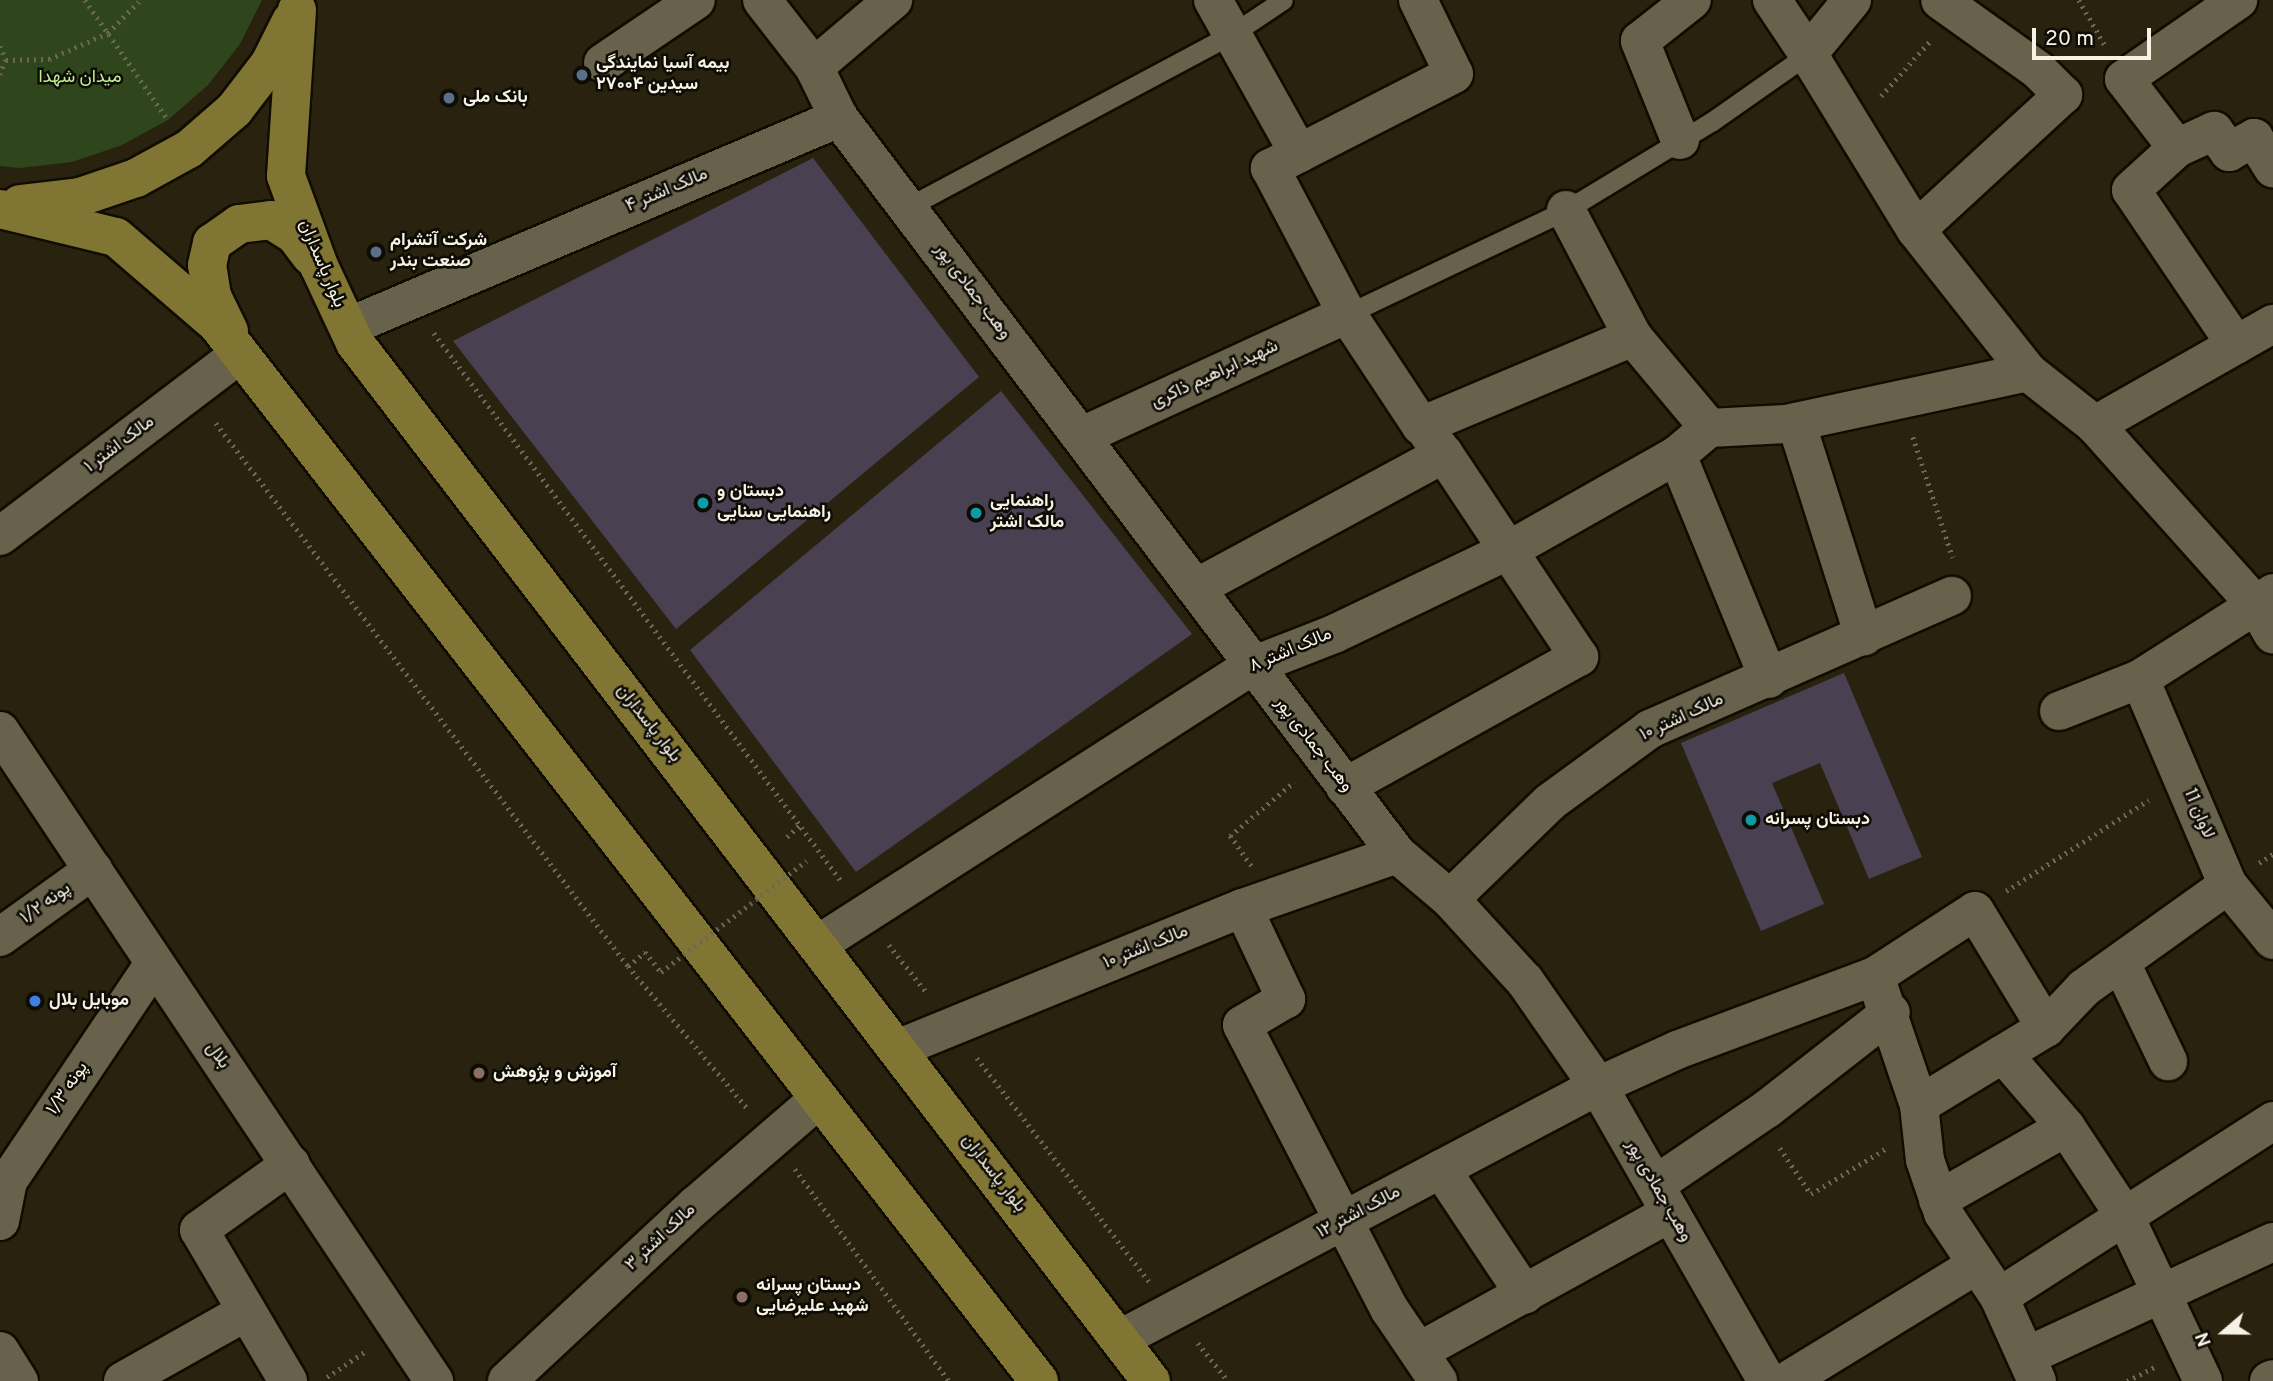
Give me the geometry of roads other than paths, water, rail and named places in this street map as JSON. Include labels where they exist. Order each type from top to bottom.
[{"type":"main road","points":[[0,202],[80,197],[136,178],[189,149],[234,110],[270,63],[298,5]]},
{"type":"main road","name":"بلوار پاسداران","points":[[298,5],[286,176],[319,267],[355,343],[1151,1381]]},
{"type":"main road","points":[[0,209],[116,237],[217,324],[1039,1381]]},
{"type":"main road","points":[[240,354],[212,296],[207,265],[212,243],[239,224],[271,220],[295,235],[319,267]]},
{"type":"street","points":[[603,63],[696,0]]},
{"type":"street","points":[[762,0],[814,67],[839,118]]},
{"type":"street","points":[[814,67],[893,0]]},
{"type":"street","points":[[1213,0],[1299,154]]},
{"type":"street","points":[[1334,772],[1579,657],[1347,314],[1270,168],[1454,74],[1418,0]]},
{"type":"street","points":[[1681,140],[1640,41],[1692,0]]},
{"type":"street","points":[[1772,0],[1916,230],[2028,372],[2095,425],[2268,611],[2140,678],[2059,711]]},
{"type":"street","points":[[1808,54],[1852,0]]},
{"type":"street","points":[[2177,148],[2124,79],[2238,0]]},
{"type":"street","points":[[1916,230],[2063,95],[2038,70],[1948,6]]},
{"type":"street","name":"وهب جمادی پور","points":[[839,118],[1397,854],[1450,899],[1525,981],[1598,1086],[1767,1381]]},
{"type":"street","name":"مالک اشتر ۴","points":[[348,327],[839,118]]},
{"type":"street","points":[[2236,345],[2131,190],[2177,148],[2214,131],[2229,152],[2254,138],[2273,169]]},
{"type":"street","points":[[1566,210],[1633,337],[1709,428],[1796,422],[2028,372]]},
{"type":"street","name":"شهید ابراهیم ذاکری","points":[[1082,436],[1347,314]]},
{"type":"street","points":[[2095,425],[2273,324]]},
{"type":"street","points":[[1196,588],[1433,440],[1633,337]]},
{"type":"street","name":"مالک اشتر ۱","points":[[0,536],[240,354]]},
{"type":"street","points":[[1796,422],[1864,636]]},
{"type":"street","name":"مالک اشتر ۸","points":[[817,945],[1252,666],[1334,634],[1509,550],[1677,455],[1709,428]]},
{"type":"street","points":[[1677,455],[1769,679]]},
{"type":"street","name":"مالک اشتر ۱۰","points":[[1450,899],[1550,802],[1650,729],[1769,679],[1952,596]]},
{"type":"street","name":"لاوان 11","points":[[2140,678],[2228,885],[2273,940]]},
{"type":"street","name":"بلال","points":[[0,731],[153,965],[291,1164],[435,1381]]},
{"type":"street","name":"مالک اشتر ۱۰","points":[[897,1049],[1258,903],[1397,854]]},
{"type":"street","name":"پونه ۱/۲","points":[[0,937],[93,870]]},
{"type":"street","points":[[1920,1116],[2003,1054],[2046,1028],[2084,988],[2228,885]]},
{"type":"street","points":[[1258,903],[1286,999],[1242,1025],[1347,1219],[1391,1310],[1429,1366],[1663,1199],[1758,1115],[1891,1012]]},
{"type":"street","name":"مالک اشتر ۱۲","points":[[1119,1339],[1598,1086],[1677,1050],[1875,976],[1975,911],[2046,1028]]},
{"type":"street","points":[[2120,963],[2168,1061]]},
{"type":"street","name":"پونه ۱/۳","points":[[0,1221],[4,1182],[153,965]]},
{"type":"street","points":[[1875,976],[1891,1012],[1920,1116],[1925,1160],[1938,1200],[1975,1266],[1999,1297],[2032,1368],[2162,1293],[2273,1242]]},
{"type":"street","points":[[2003,1054],[2066,1127],[2124,1215],[2203,1381]]},
{"type":"street","name":"مالک اشتر ۳","points":[[507,1381],[696,1205],[819,1100]]},
{"type":"street","points":[[1999,1297],[2273,1121]]},
{"type":"street","points":[[1938,1200],[2066,1127]]},
{"type":"street","points":[[288,1381],[200,1230],[291,1164]]},
{"type":"street","points":[[1441,1169],[1525,1295]]},
{"type":"street","points":[[1787,1381],[1975,1266]]},
{"type":"street","points":[[123,1381],[247,1311]]},
{"type":"street","points":[[0,1350],[19,1381]]},
{"type":"lane","points":[[908,207],[1232,34],[1283,0]]},
{"type":"lane","points":[[1347,314],[1566,210],[1681,140],[1808,54]]},
{"type":"place","name":"بیمه آسیا نمایندگی سیدین ۲۷۰۰۴","points":[[582,75]]},
{"type":"place","name":"بانک ملی","points":[[449,98]]},
{"type":"place","name":"شرکت آتشرام صنعت بندر","points":[[376,252]]},
{"type":"place","name":"دبستان و راهنمایی سنایی","points":[[703,503]]},
{"type":"place","name":"راهنمایی مالک اشتر","points":[[976,513]]},
{"type":"place","name":"دبستان پسرانه","points":[[1751,820]]},
{"type":"place","name":"موبایل بلال","points":[[35,1001]]},
{"type":"place","name":"آموزش و پژوهش","points":[[479,1073]]},
{"type":"place","name":"دبستان پسرانه شهید علیرضایی","points":[[742,1297]]},
{"type":"park label","name":"میدان شهدا","points":[[80,78]]}]
